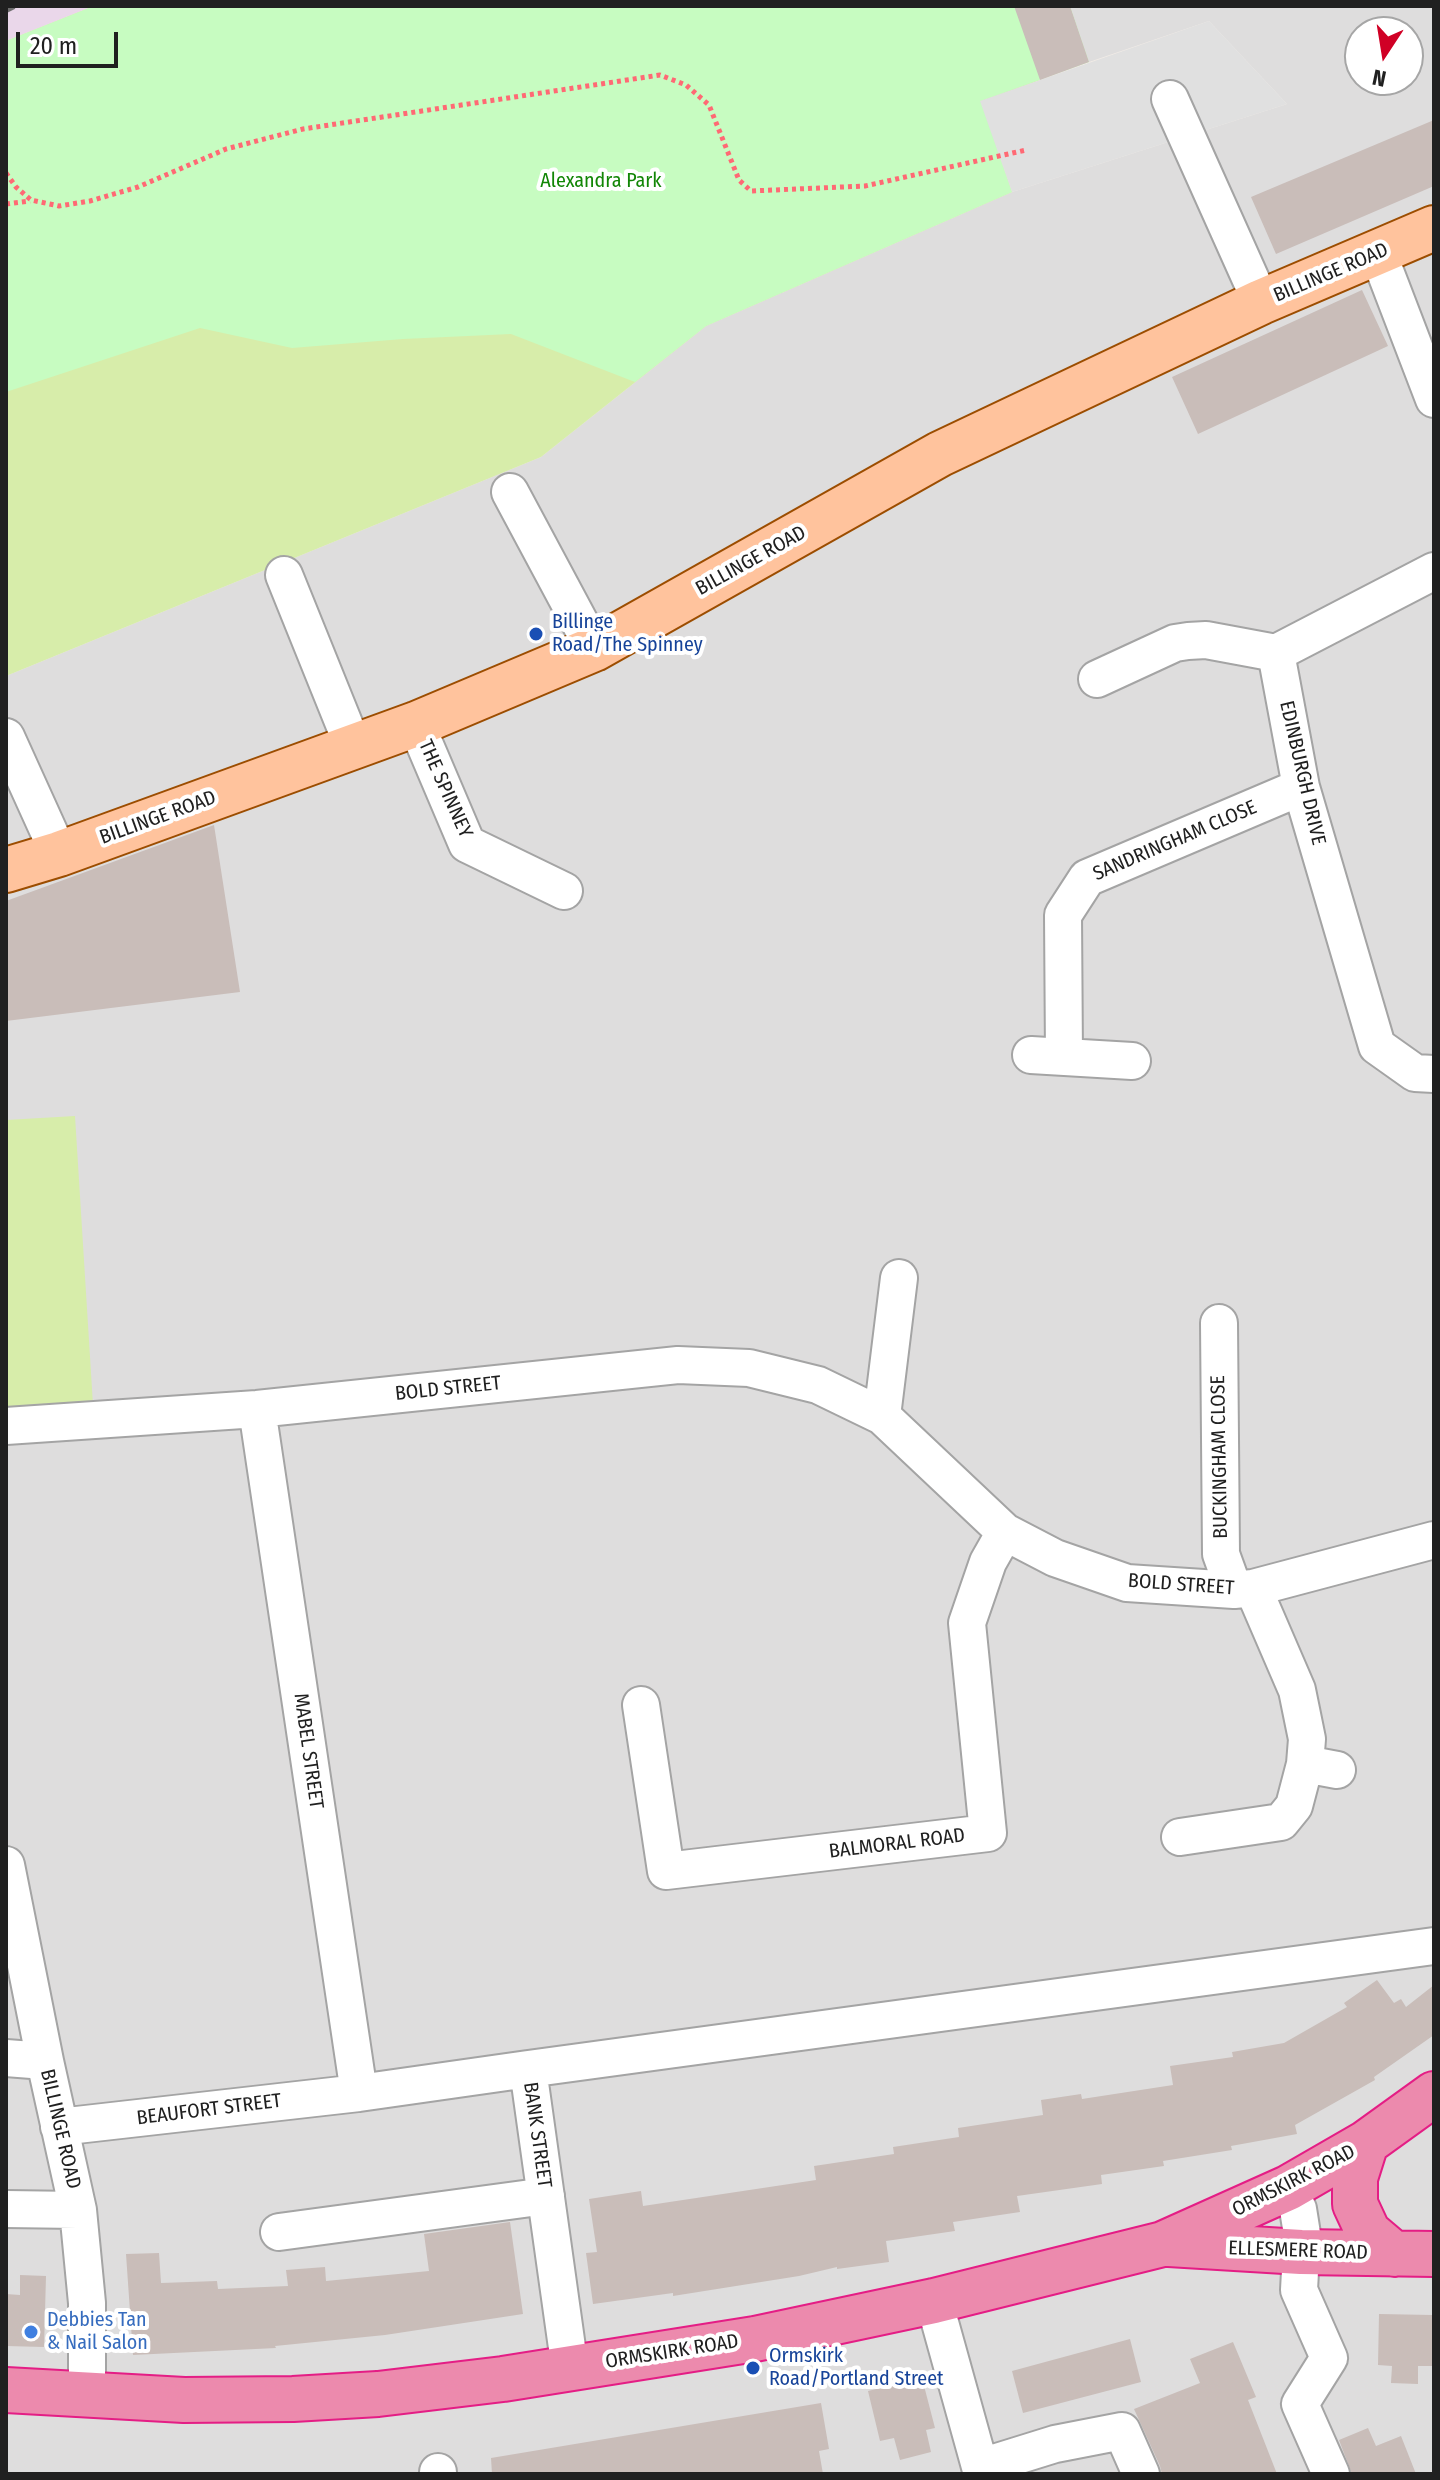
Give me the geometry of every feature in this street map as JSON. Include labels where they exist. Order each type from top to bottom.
[{"type":"highway","name":"ORMSKIRK ROAD","points":[[6,2392],[184,2400],[378,2394],[570,2369],[755,2339],[934,2301],[1163,2244],[1288,2188],[1366,2143],[1434,2094]]},
{"type":"highway","points":[[1366,2143],[1355,2178],[1355,2204],[1368,2232],[1414,2254]]},
{"type":"highway","name":"ELLESMERE ROAD","points":[[1163,2244],[1301,2252],[1414,2254]]},
{"type":"main road","name":"BILLINGE ROAD","points":[[6,870],[59,854],[416,724],[594,649],[940,454],[1261,302],[1434,228]]},
{"type":"street","points":[[1170,99],[1261,302]]},
{"type":"street","points":[[1378,253],[1434,399]]},
{"type":"street","points":[[510,492],[594,649]]},
{"type":"street","points":[[1097,679],[1175,643],[1188,641],[1206,640],[1276,653],[1434,571]]},
{"type":"street","points":[[284,575],[353,746]]},
{"type":"street","name":"EDINBURGH DRIVE","points":[[1276,653],[1301,787],[1377,1046],[1415,1073],[1434,1074]]},
{"type":"street","name":"THE SPINNEY","points":[[416,724],[467,844],[564,891]]},
{"type":"street","points":[[6,737],[59,854]]},
{"type":"street","name":"SANDRINGHAM CLOSE","points":[[1132,1061],[1047,1056],[1063,915],[1087,878],[1301,787]]},
{"type":"street","points":[[882,1416],[899,1278]]},
{"type":"street","name":"BUCKINGHAM CLOSE","points":[[1180,1837],[1281,1822],[1321,1767],[1307,1739],[1297,1690],[1244,1589],[1221,1554],[1219,1323]]},
{"type":"street","name":"BOLD STREET","points":[[6,1426],[257,1409],[678,1365],[749,1368],[818,1385],[882,1416],[1005,1532],[1055,1558],[1127,1583],[1244,1589],[1434,1540]]},
{"type":"street","name":"MABEL STREET","points":[[257,1409],[359,2093]]},
{"type":"street","name":"BALMORAL ROAD","points":[[641,1705],[666,1871],[988,1833],[967,1623],[988,1562],[1005,1532]]},
{"type":"street","name":"BILLINGE ROAD","points":[[6,1865],[78,2210],[87,2303],[87,2395]]},
{"type":"street","points":[[528,2069],[1434,1946]]},
{"type":"street","points":[[6,2058],[45,2061]]},
{"type":"street","name":"BANK STREET","points":[[359,2093],[528,2069],[570,2369]]},
{"type":"street","name":"BEAUFORT STREET","points":[[59,2127],[359,2093]]},
{"type":"street","points":[[1288,2188],[1298,2209],[1302,2234],[1299,2290],[1329,2358],[1300,2404],[1331,2474]]},
{"type":"street","points":[[279,2232],[546,2196]]},
{"type":"street","points":[[6,2209],[78,2210]]},
{"type":"street","points":[[934,2301],[982,2471],[1055,2444],[1122,2431],[1141,2474]]},
{"type":"path","points":[[6,204],[31,200],[59,206],[90,201],[138,187],[226,149],[303,129],[660,75],[686,85],[709,105],[739,180],[751,191],[865,186],[1026,150]]},
{"type":"path","points":[[6,173],[31,200]]},
{"type":"shaded area","points":[[6,6],[94,6],[6,41]]},
{"type":"shaded area","points":[[1070,6],[1434,6],[1434,2474],[6,2474],[6,676],[541,457],[706,326],[1012,192],[1287,104],[1209,21],[1089,62]]},
{"type":"shaded area","points":[[1209,21],[1287,104],[1012,192],[980,101]]},
{"type":"green space","name":"Alexandra Park","points":[[94,6],[1040,80],[981,102],[1012,192],[706,326],[541,457],[6,676],[6,41]]},
{"type":"green space","name":"Alexandra Park","points":[[94,6],[1070,6],[1089,62],[981,101],[1012,192],[706,326],[635,382],[511,334],[292,348],[200,328],[6,392],[6,41]]},
{"type":"green space","points":[[75,1116],[94,1421],[6,1426],[6,1120]]},
{"type":"building","points":[[1014,6],[1070,6],[1089,62],[1040,80]]},
{"type":"building","points":[[1434,120],[1434,186],[1276,254],[1251,197]]},
{"type":"building","points":[[1362,290],[1388,346],[1198,434],[1172,377]]},
{"type":"building","points":[[214,825],[240,992],[6,1021],[6,901]]},
{"type":"building","points":[[1377,1980],[1394,2003],[1401,1999],[1406,2007],[1434,1985],[1434,2035],[1374,2077],[1375,2080],[1295,2125],[1297,2134],[1231,2146],[1232,2150],[1163,2161],[1164,2166],[1101,2175],[1102,2184],[1017,2196],[1020,2212],[953,2222],[955,2231],[886,2241],[889,2262],[837,2267],[673,2296],[673,2293],[593,2304],[586,2253],[597,2252],[589,2199],[641,2191],[643,2206],[816,2180],[814,2166],[894,2154],[893,2147],[959,2137],[958,2128],[1043,2115],[1041,2100],[1081,2094],[1082,2099],[1173,2085],[1170,2066],[1233,2057],[1232,2052],[1284,2043],[1347,2007],[1344,2003]]},
{"type":"building","points":[[510,2222],[523,2314],[276,2348],[133,2355],[126,2254],[159,2253],[161,2283],[217,2281],[218,2289],[288,2286],[286,2270],[325,2267],[326,2281],[429,2271],[424,2234]]},
{"type":"building","points":[[20,2275],[46,2276],[44,2347],[6,2346],[6,2294],[20,2295]]},
{"type":"building","points":[[1379,2314],[1432,2315],[1432,2366],[1418,2366],[1418,2384],[1391,2383],[1392,2366],[1378,2365]]},
{"type":"building","points":[[1130,2339],[1141,2382],[1023,2413],[1012,2371]]},
{"type":"building","points":[[1233,2342],[1256,2397],[1248,2400],[1277,2474],[1162,2474],[1134,2409],[1200,2383],[1190,2359]]},
{"type":"building","points":[[922,2378],[935,2428],[926,2430],[931,2452],[900,2460],[894,2438],[880,2441],[868,2391]]},
{"type":"building","points":[[821,2403],[829,2449],[819,2451],[823,2474],[492,2474],[491,2458]]},
{"type":"building","points":[[1368,2428],[1376,2446],[1401,2436],[1416,2474],[1352,2474],[1339,2440]]},
{"type":"railway","points":[[6,10],[14,6]]},
{"type":"place","name":"Billinge Road/The Spinney","points":[[536,634]]},
{"type":"place","name":"Debbies Tan & Nail Salon","points":[[31,2332]]},
{"type":"place","name":"Ormskirk Road/Portland Street","points":[[753,2368]]}]
